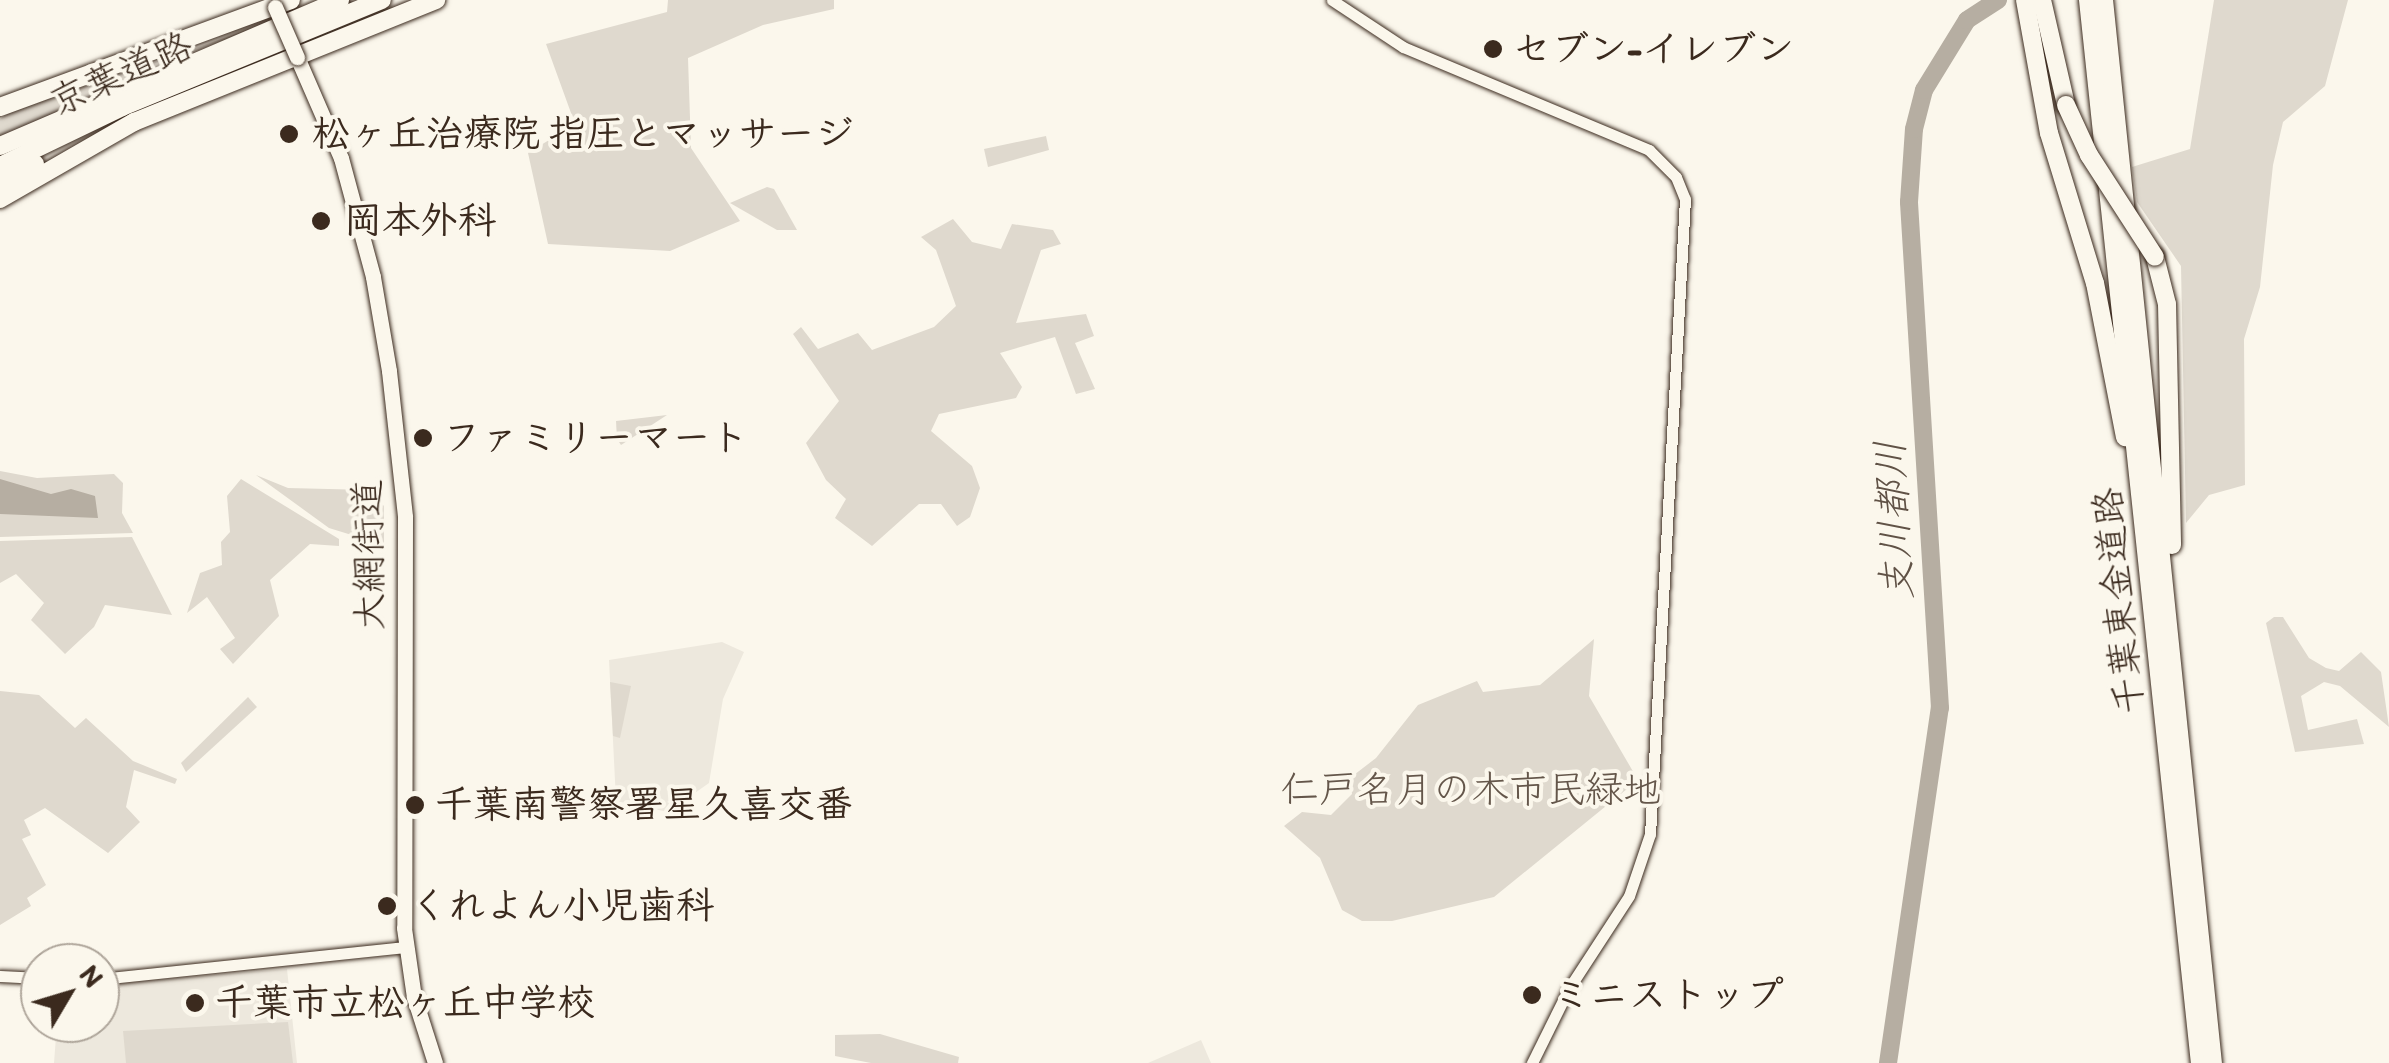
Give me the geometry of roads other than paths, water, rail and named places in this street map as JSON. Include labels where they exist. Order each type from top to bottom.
[{"type":"highway","name":"京葉道路","points":[[0,146],[340,0]]},
{"type":"highway","name":"京葉道路","points":[[0,166],[122,107],[382,0]]},
{"type":"highway","points":[[0,182],[436,0]]},
{"type":"highway","points":[[2042,0],[2066,105],[2089,155],[2155,257],[2167,304],[2183,748]]},
{"type":"highway","points":[[2056,0],[2066,105]]},
{"type":"highway","points":[[2079,0],[2102,132]]},
{"type":"highway","points":[[2088,0],[2102,132]]},
{"type":"highway","points":[[2104,0],[2183,748]]},
{"type":"highway","points":[[0,107],[279,2]]},
{"type":"highway","points":[[2026,9],[2049,134],[2106,328],[2144,534]]},
{"type":"highway","name":"千葉東金道路","points":[[2102,132],[2200,1063]]},
{"type":"highway","points":[[0,199],[91,142]]},
{"type":"highway","name":"千葉東金道路","points":[[2183,748],[2213,1063]]},
{"type":"main road","name":"大網街道","points":[[279,2],[341,158],[366,244],[396,430],[404,517],[405,947],[435,1063]]},
{"type":"street","points":[[1332,0],[1403,47],[1649,150],[1676,177],[1685,199],[1650,834],[1629,896],[1569,988],[1532,1063]]},
{"type":"street","points":[[120,978],[178,976],[405,947]]},
{"type":"waterway","name":"支川都川","points":[[1888,1063],[1940,708],[1909,202],[1914,129],[1924,90],[1967,20],[1998,0]]},
{"type":"place","name":"セブン-イレブン","points":[[1493,49]]},
{"type":"place","name":"松ヶ丘治療院 指圧とマッサージ","points":[[289,134]]},
{"type":"place","name":"岡本外科","points":[[321,221]]},
{"type":"place","name":"ファミリーマート","points":[[423,438]]},
{"type":"place","name":"千葉南警察署星久喜交番","points":[[415,805]]},
{"type":"place","name":"くれよん小児歯科","points":[[387,906]]},
{"type":"place","name":"ミニストップ","points":[[1532,995]]},
{"type":"place","name":"千葉市立松ヶ丘中学校","points":[[195,1003]]},
{"type":"park label","name":"仁戸名月の木市民緑地","points":[[1471,790]]}]
